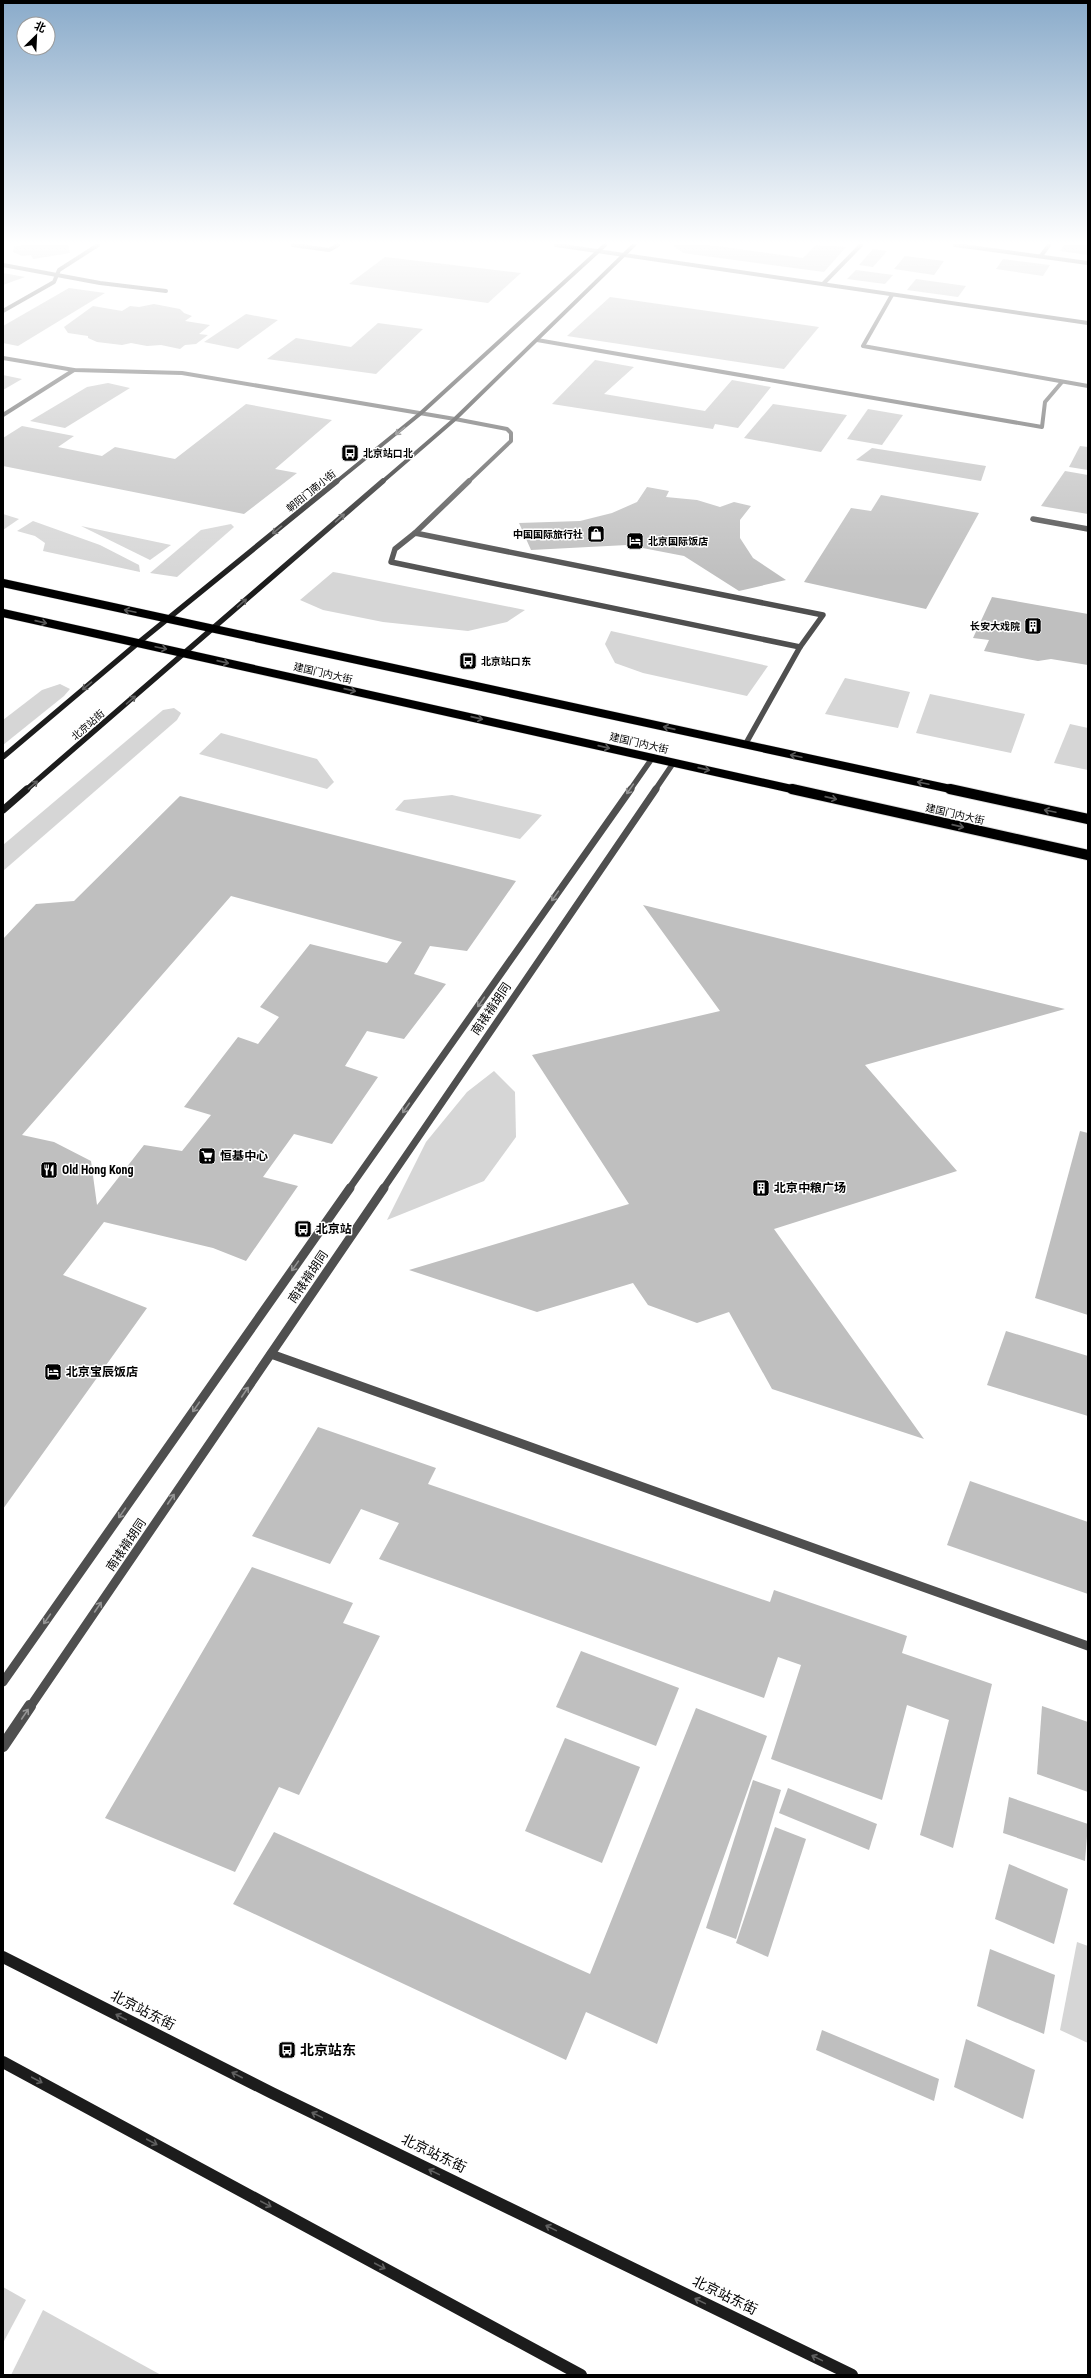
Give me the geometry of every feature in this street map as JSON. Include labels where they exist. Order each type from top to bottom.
[{"type":"highway","points":[[3,583],[168,619]]},
{"type":"highway","points":[[3,613],[138,643]]},
{"type":"highway","name":"建国门内大街","points":[[168,619],[1088,820]]},
{"type":"highway","name":"建国门内大街","points":[[138,643],[1088,855]]},
{"type":"main road","name":"朝阳门南小街","points":[[138,643],[421,414],[484,356]]},
{"type":"main road","points":[[212,629],[455,419],[520,356]]},
{"type":"main road","name":"北京站街","points":[[3,810],[185,654],[212,629]]},
{"type":"main road","points":[[3,757],[138,643]]},
{"type":"main road","name":"北京站东街","points":[[3,1957],[279,2096],[852,2375]]},
{"type":"main road","points":[[3,2062],[579,2374]]},
{"type":"street","points":[[630,356],[1042,427],[1045,402],[1062,382]]},
{"type":"street","points":[[918,356],[1088,386]]},
{"type":"street","points":[[3,358],[74,370],[182,373],[507,429],[511,433],[511,441],[415,533],[395,549],[391,562],[800,647]]},
{"type":"street","points":[[3,415],[74,370]]},
{"type":"street","points":[[1032,519],[1088,529]]},
{"type":"street","points":[[415,533],[823,615],[800,647],[745,745]]},
{"type":"street","name":"南裱褙胡同","points":[[3,1682],[653,757]]},
{"type":"street","name":"南裱褙胡同","points":[[3,1746],[674,762]]},
{"type":"street","points":[[271,1354],[1088,1646]]},
{"type":"shaded area","points":[[3,514],[19,519],[3,530]]},
{"type":"shaded area","points":[[33,521],[100,545],[139,565],[140,572],[43,551],[45,543],[35,536],[17,531]]},
{"type":"shaded area","points":[[231,524],[234,527],[177,577],[150,573],[201,530]]},
{"type":"shaded area","points":[[81,526],[171,545],[150,560]]},
{"type":"shaded area","points":[[333,572],[525,610],[507,622],[468,631],[383,622],[323,610],[300,600]]},
{"type":"shaded area","points":[[611,631],[768,666],[747,696],[643,673],[615,663],[605,644]]},
{"type":"shaded area","points":[[845,678],[910,692],[898,728],[825,714]]},
{"type":"shaded area","points":[[60,684],[70,689],[64,696],[3,745],[3,720],[42,690]]},
{"type":"shaded area","points":[[930,694],[1025,714],[1011,753],[916,733]]},
{"type":"shaded area","points":[[174,708],[181,713],[177,720],[3,871],[3,845],[163,710]]},
{"type":"shaded area","points":[[1070,724],[1088,728],[1088,770],[1054,763]]},
{"type":"shaded area","points":[[221,733],[317,759],[334,782],[327,789],[199,754]]},
{"type":"shaded area","points":[[452,795],[542,815],[520,839],[395,810],[404,800]]},
{"type":"shaded area","points":[[494,1071],[515,1092],[516,1137],[484,1181],[387,1220],[426,1142],[467,1092]]},
{"type":"shaded area","points":[[1077,1942],[1088,1946],[1088,2043],[1060,2030]]},
{"type":"shaded area","points":[[3,2287],[26,2300],[3,2343]]},
{"type":"shaded area","points":[[43,2310],[161,2375],[11,2375]]},
{"type":"building","points":[[271,356],[395,356],[376,374],[267,359]]},
{"type":"building","points":[[698,356],[795,356],[784,369]]},
{"type":"building","points":[[595,360],[634,367],[604,394],[705,411],[732,380],[771,387],[738,428],[715,424],[713,429],[552,404]]},
{"type":"building","points":[[3,375],[22,379],[3,390]]},
{"type":"building","points":[[108,383],[130,388],[65,428],[30,421],[87,387]]},
{"type":"building","points":[[246,404],[332,420],[275,469],[297,473],[244,514],[3,466],[3,438],[22,426],[74,436],[58,447],[102,456],[115,447],[175,459]]},
{"type":"building","points":[[773,404],[847,415],[821,452],[744,438]]},
{"type":"building","points":[[868,409],[903,415],[882,445],[847,439]]},
{"type":"building","points":[[1080,446],[1088,447],[1088,470],[1069,467]]},
{"type":"building","points":[[872,448],[986,466],[981,481],[856,460]]},
{"type":"building","points":[[1065,471],[1088,475],[1088,514],[1041,506]]},
{"type":"building","name":"北京国际饭店","points":[[647,487],[669,491],[666,497],[697,500],[720,507],[734,502],[751,506],[740,520],[740,538],[753,558],[786,580],[739,591],[684,556],[627,545],[531,550],[519,523],[580,521],[612,513],[637,502]]},
{"type":"building","points":[[881,495],[979,513],[926,609],[804,582],[851,508],[871,511]]},
{"type":"building","name":"长安大戏院","points":[[992,597],[1088,614],[1088,665],[1051,659],[1038,661],[984,651],[989,640],[973,638]]},
{"type":"building","name":"恒基中心","points":[[180,796],[516,881],[467,951],[430,946],[414,974],[446,984],[404,1039],[367,1031],[345,1066],[378,1077],[332,1144],[294,1134],[263,1177],[298,1186],[246,1261],[213,1248],[104,1222],[63,1275],[147,1308],[3,1509],[3,939],[36,904],[74,901]],"holes":[[[231,896],[402,942],[387,963],[310,944],[260,1007],[279,1017],[258,1044],[238,1037],[184,1107],[211,1115],[182,1151],[144,1145],[97,1205],[91,1161],[54,1142],[22,1135]]]},
{"type":"building","name":"北京中粮广场","points":[[643,905],[1065,1009],[865,1065],[957,1171],[774,1229],[924,1439],[772,1389],[729,1312],[697,1323],[648,1305],[633,1283],[537,1312],[409,1270],[629,1204],[532,1055],[720,1011]]},
{"type":"building","points":[[1080,1131],[1088,1133],[1088,1315],[1035,1298]]},
{"type":"building","points":[[1006,1331],[1088,1356],[1088,1416],[987,1385]]},
{"type":"building","points":[[318,1427],[436,1468],[428,1484],[770,1602],[774,1590],[907,1636],[902,1653],[992,1684],[953,1848],[920,1835],[949,1720],[907,1705],[882,1800],[771,1759],[801,1665],[778,1657],[764,1698],[379,1559],[399,1523],[361,1509],[330,1564],[252,1536]]},
{"type":"building","points":[[970,1481],[1088,1522],[1088,1594],[947,1545]]},
{"type":"building","points":[[252,1567],[353,1603],[343,1623],[380,1636],[299,1795],[279,1787],[235,1872],[105,1818]]},
{"type":"building","points":[[581,1651],[679,1688],[656,1746],[556,1707]]},
{"type":"building","points":[[1042,1706],[1088,1722],[1088,1792],[1037,1774]]},
{"type":"building","points":[[696,1708],[767,1736],[657,2044],[586,2012],[566,2060],[233,1904],[274,1832],[590,1974]]},
{"type":"building","points":[[565,1738],[640,1767],[602,1863],[525,1831]]},
{"type":"building","points":[[753,1780],[781,1790],[736,1939],[706,1928]]},
{"type":"building","points":[[788,1788],[877,1824],[869,1850],[779,1813]]},
{"type":"building","points":[[1009,1797],[1088,1824],[1085,1861],[1003,1833]]},
{"type":"building","points":[[775,1827],[806,1839],[768,1957],[736,1943]]},
{"type":"building","points":[[1009,1864],[1068,1889],[1054,1944],[995,1919]]},
{"type":"building","points":[[990,1949],[1055,1975],[1044,2034],[977,2006]]},
{"type":"building","points":[[822,2030],[939,2079],[934,2101],[816,2050]]},
{"type":"building","points":[[966,2039],[1035,2070],[1023,2119],[954,2087]]},
{"type":"place","name":"北京站口北","points":[[350,453]]},
{"type":"place","name":"中国国际旅行社","points":[[596,534]]},
{"type":"place","name":"北京国际饭店","points":[[635,541]]},
{"type":"place","name":"长安大戏院","points":[[1033,626]]},
{"type":"place","name":"北京站口东","points":[[468,661]]},
{"type":"place","name":"恒基中心","points":[[207,1156]]},
{"type":"place","name":"Old Hong Kong","points":[[49,1170]]},
{"type":"place","name":"北京中粮广场","points":[[761,1188]]},
{"type":"place","name":"北京站","points":[[303,1229]]},
{"type":"place","name":"北京宝辰饭店","points":[[53,1372]]},
{"type":"place","name":"北京站东","points":[[287,2050]]}]
